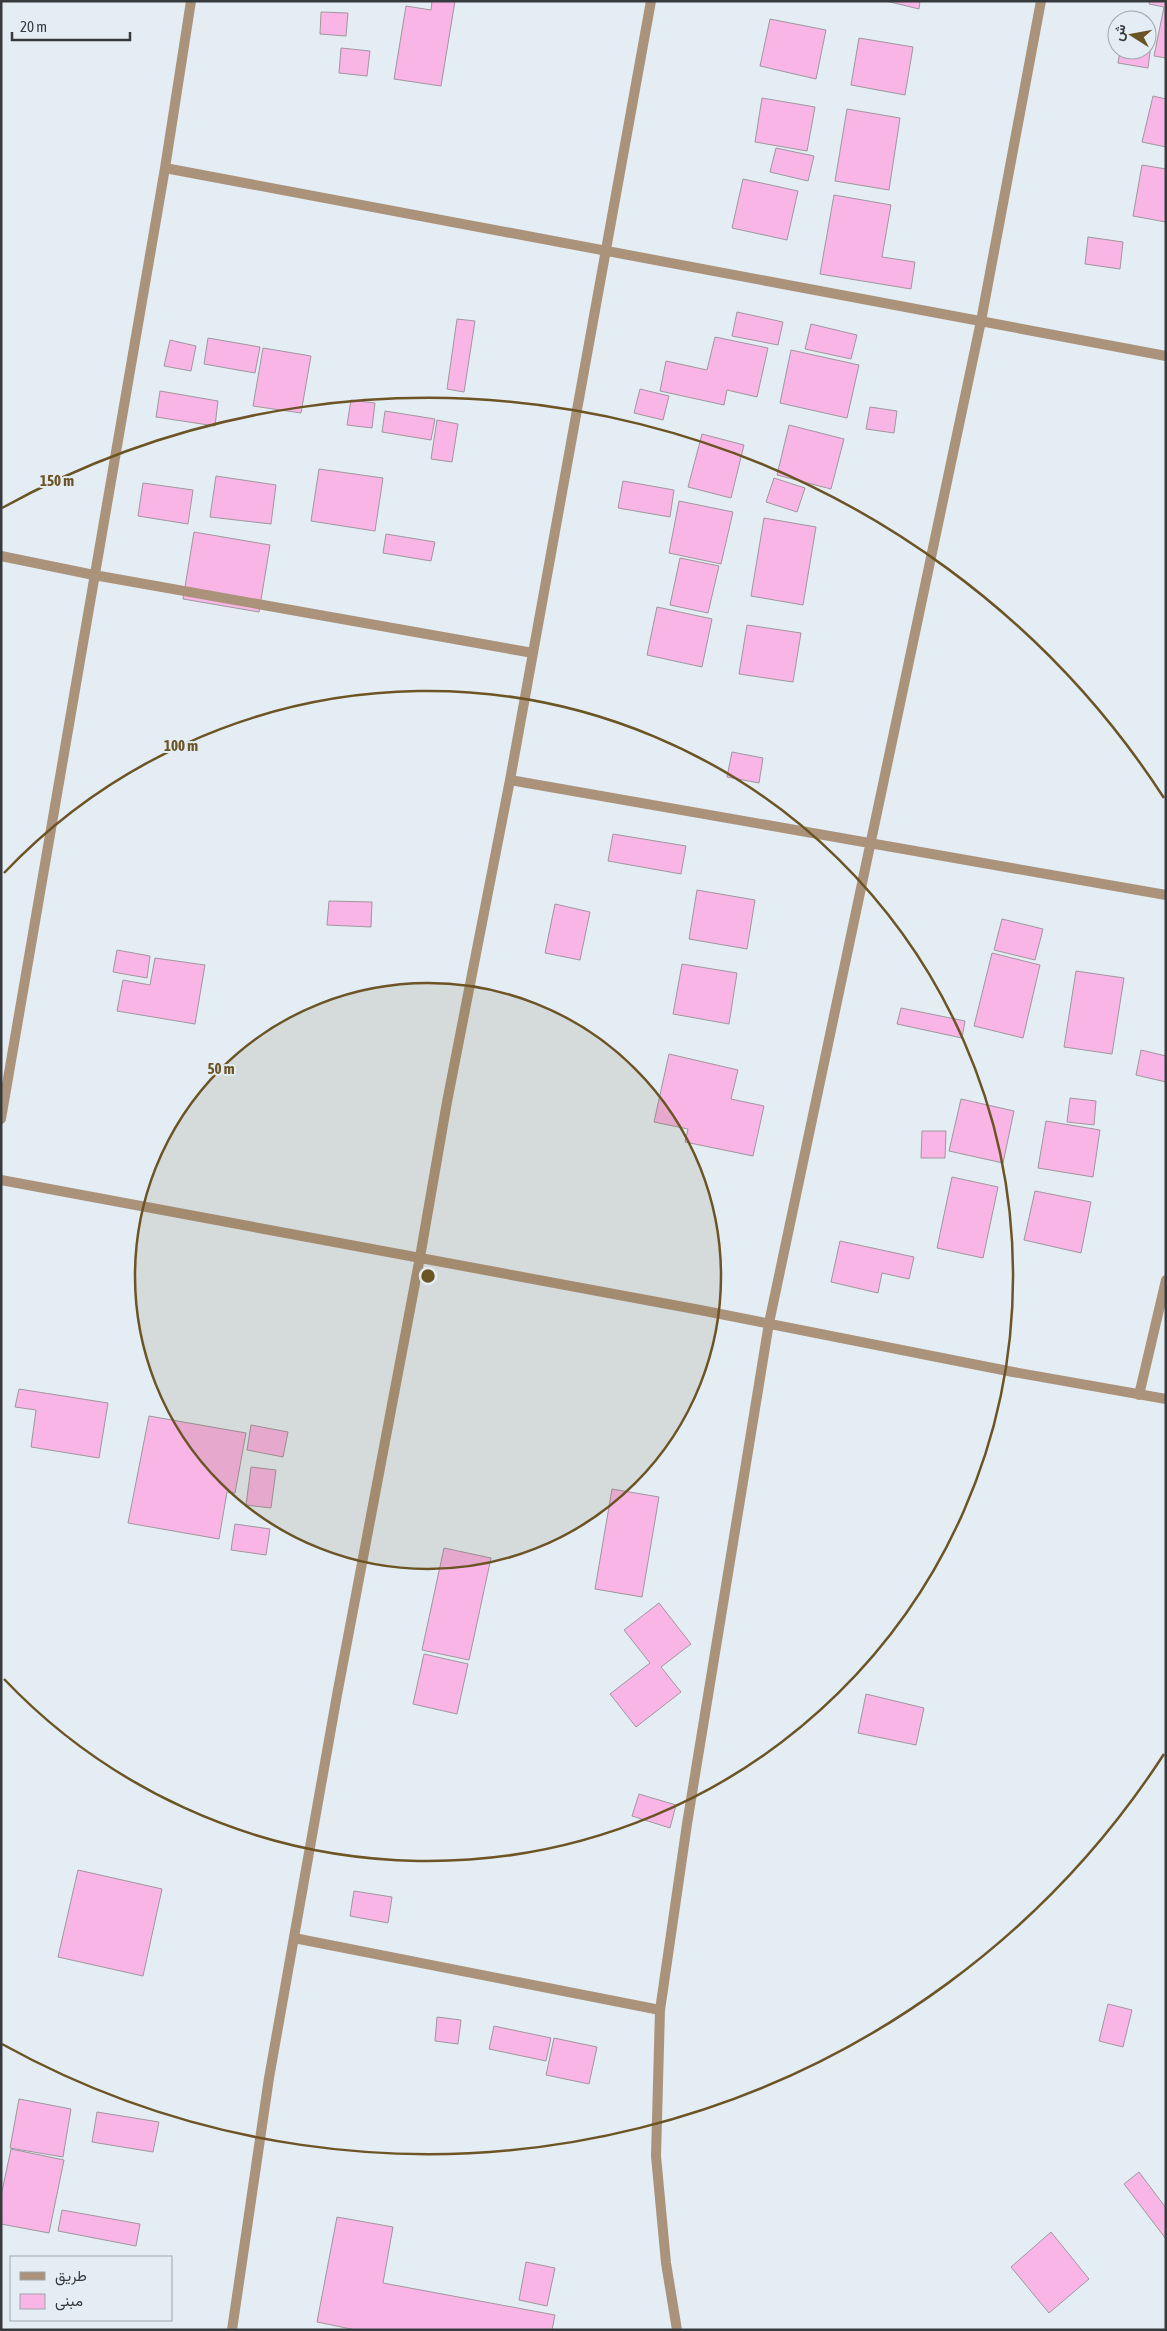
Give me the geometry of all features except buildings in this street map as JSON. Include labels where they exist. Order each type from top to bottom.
[{"type":"street","points":[[1,1119],[165,168],[191,1]]},
{"type":"street","points":[[232,2330],[269,2078],[336,1695],[420,1257],[447,1102],[510,780],[651,1]]},
{"type":"street","points":[[677,2330],[666,2263],[656,2156],[660,2010],[686,1833],[770,1323],[981,321],[1041,1]]},
{"type":"street","points":[[165,168],[1166,356]]},
{"type":"street","points":[[1,556],[94,575],[533,653]]},
{"type":"street","points":[[510,780],[1166,895]]},
{"type":"street","points":[[1,1180],[420,1257],[770,1323],[1013,1372],[1166,1399]]},
{"type":"street","points":[[1139,1394],[1166,1280]]},
{"type":"street","points":[[294,1938],[660,2010]]}]
